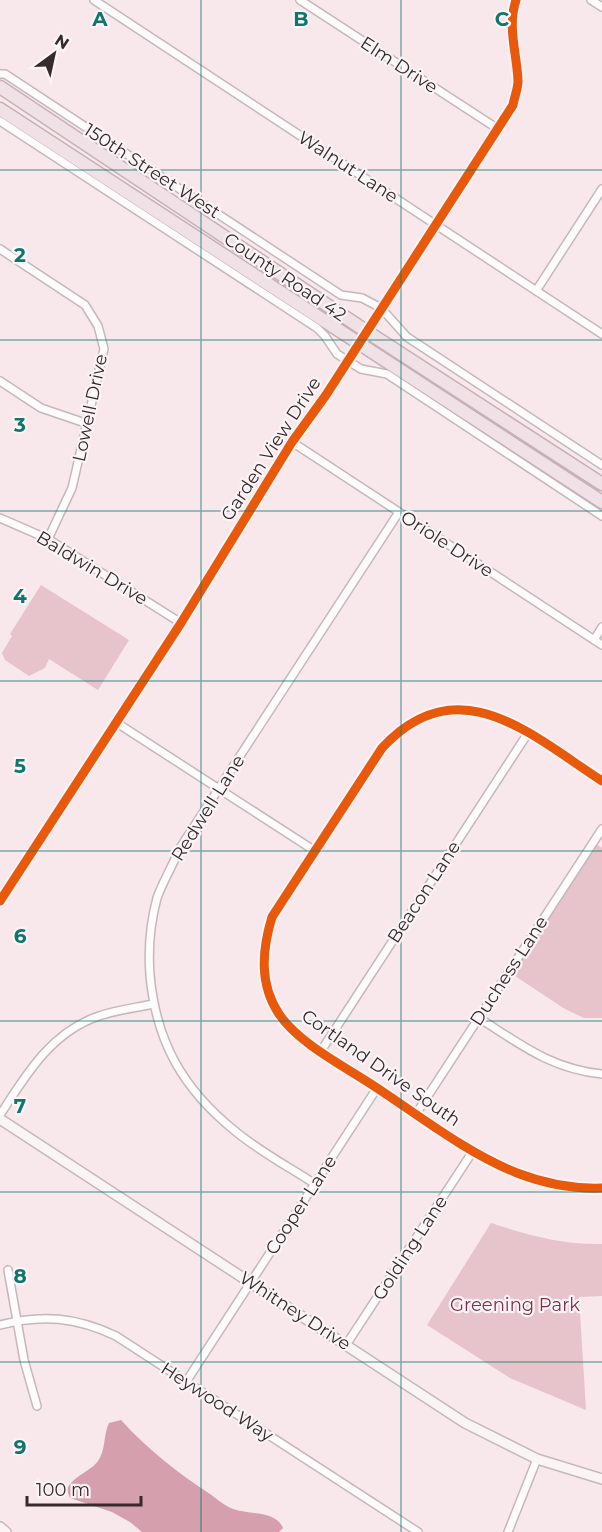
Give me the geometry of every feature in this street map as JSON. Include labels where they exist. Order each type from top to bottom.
[{"type":"highway","name":"County Road 42","points":[[0,87],[366,331],[602,484]]},
{"type":"highway","name":"County Road 42","points":[[0,109],[602,502]]},
{"type":"street","name":"Walnut Lane","points":[[94,0],[602,334]]},
{"type":"street","name":"Elm Drive","points":[[300,0],[498,129]]},
{"type":"street","name":"Garden View Drive","points":[[0,901],[181,623],[292,442],[348,360],[513,105],[518,83],[512,29],[513,8],[516,0]]},
{"type":"street","points":[[591,0],[602,7]]},
{"type":"street","name":"150th Street West","points":[[0,74],[5,74],[341,295],[362,298],[381,308],[407,337],[602,465]]},
{"type":"street","points":[[0,121],[317,328],[337,354],[361,369],[387,374],[602,516]]},
{"type":"street","points":[[536,291],[602,189]]},
{"type":"street","name":"Lowell Drive","points":[[0,249],[85,305],[98,326],[104,350],[72,488],[48,539]]},
{"type":"street","points":[[0,381],[41,408],[88,424]]},
{"type":"street","name":"Oriole Drive","points":[[292,442],[602,645]]},
{"type":"street","name":"Redwell Lane","points":[[315,1184],[236,1132],[203,1102],[184,1079],[160,1029],[153,1004],[148,952],[158,896],[180,848],[399,512]]},
{"type":"street","name":"Baldwin Drive","points":[[0,518],[48,539],[181,623]]},
{"type":"street","points":[[594,640],[602,627]]},
{"type":"street","name":"Cortland Drive South","points":[[602,781],[528,733],[492,715],[472,709],[442,710],[413,721],[396,733],[382,748],[272,917],[265,940],[263,963],[267,990],[279,1014],[295,1033],[321,1051],[473,1151],[517,1173],[554,1183],[602,1188]]},
{"type":"street","points":[[117,723],[315,850]]},
{"type":"street","name":"Beacon Lane","points":[[321,1051],[528,733]]},
{"type":"street","name":"Duchess Lane","points":[[416,1114],[602,829]]},
{"type":"street","points":[[0,1115],[35,1062],[61,1036],[98,1016],[153,1004]]},
{"type":"street","points":[[479,1017],[542,1058],[580,1072],[602,1074]]},
{"type":"street","name":"Cooper Lane","points":[[186,1382],[377,1088]]},
{"type":"street","name":"Whitney Drive","points":[[0,1119],[465,1423],[537,1459],[602,1479]]},
{"type":"street","name":"Golding Lane","points":[[346,1345],[473,1151]]},
{"type":"street","points":[[8,1270],[24,1360],[37,1406]]},
{"type":"street","name":"Heywood Way","points":[[0,1325],[17,1321],[61,1318],[96,1326],[116,1336],[405,1529],[418,1532]]},
{"type":"street","points":[[508,1532],[537,1459]]},
{"type":"street","points":[[0,1527],[6,1532]]},
{"type":"green space","points":[[41,585],[129,640],[98,690],[49,659],[45,668],[29,676],[5,660],[2,653],[12,636],[10,634]]},
{"type":"green space","points":[[596,844],[602,848],[602,1018],[584,1018],[565,1009],[512,974]]},
{"type":"green space","name":"Greening Park","points":[[491,1223],[546,1238],[574,1243],[602,1244],[602,1296],[579,1297],[586,1410],[510,1378],[427,1325]]},
{"type":"shaded area","points":[[121,1420],[163,1460],[224,1504],[239,1511],[274,1518],[283,1528],[279,1532],[142,1532],[112,1512],[70,1498],[67,1490],[69,1485],[95,1465],[101,1457],[109,1423]]},
{"type":"cycle path","points":[[0,901],[181,623],[292,442],[326,395],[513,105],[518,81],[512,30],[516,0]]},
{"type":"cycle path","points":[[602,781],[548,744],[521,728],[493,716],[466,710],[438,712],[410,724],[382,748],[272,917],[266,942],[264,967],[265,979],[273,1003],[279,1014],[298,1035],[445,1134],[498,1165],[527,1177],[570,1186],[602,1188]]}]
